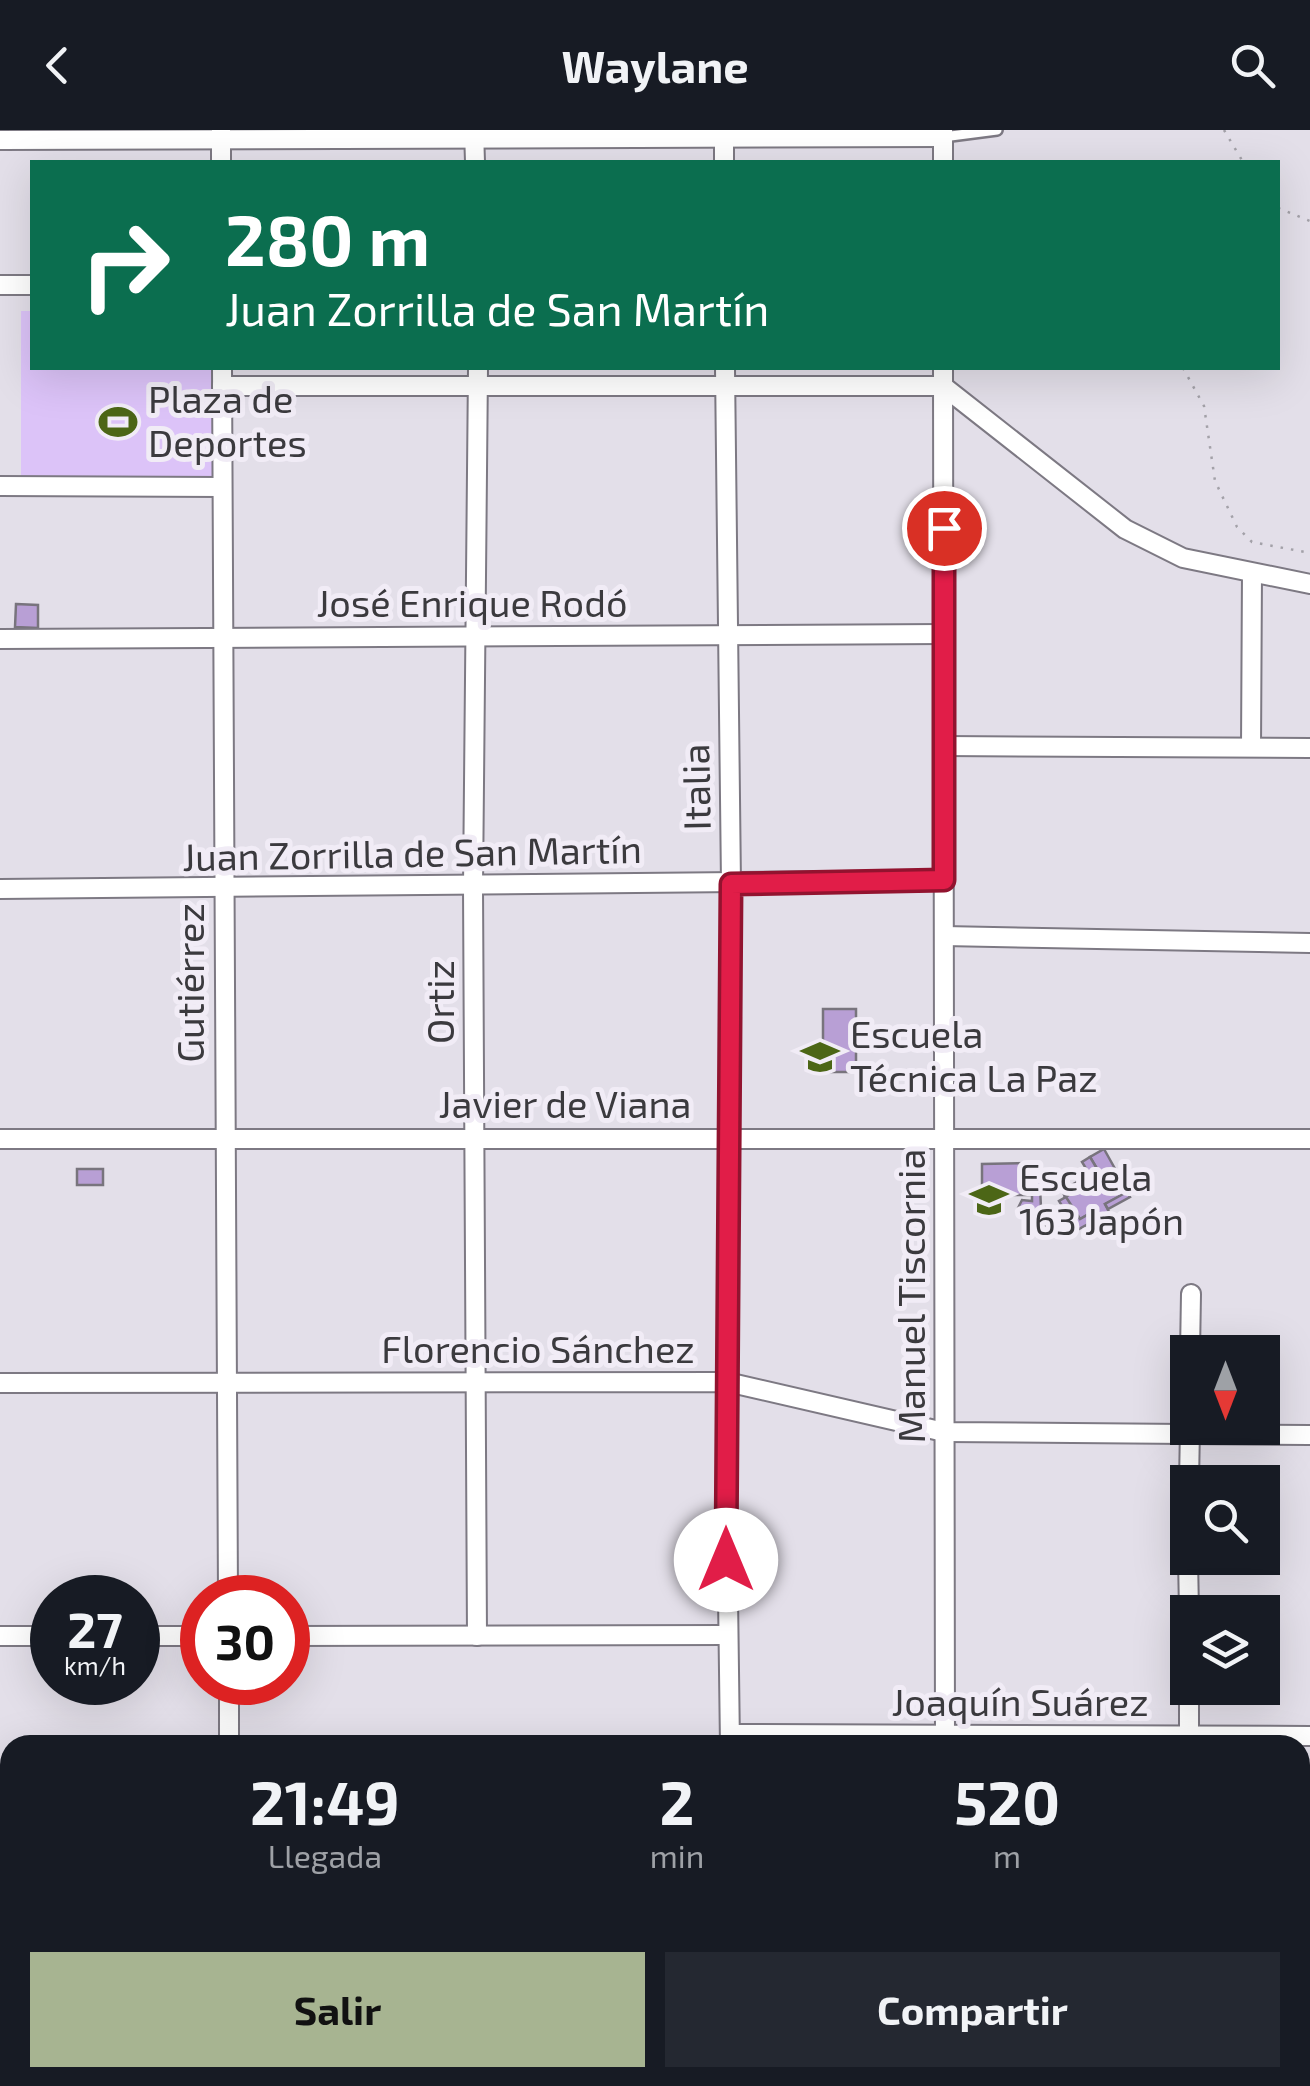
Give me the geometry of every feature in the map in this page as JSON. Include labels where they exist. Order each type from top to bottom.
[{"type":"street","points":[[474,134],[474,160]]},
{"type":"street","points":[[0,140],[221,135],[943,134],[943,160]]},
{"type":"street","points":[[0,284],[30,284]]},
{"type":"street","name":"Italia","points":[[725,370],[731,884],[726,1635],[730,1735]]},
{"type":"street","points":[[222,377],[479,376],[725,387],[943,376],[1125,530],[1183,558],[1310,584]]},
{"type":"street","name":"Ortiz","points":[[477,1636],[474,887],[479,376]]},
{"type":"street","name":"Manuel Tiscornia","points":[[943,376],[944,1735]]},
{"type":"street","name":"Gutiérrez","points":[[222,377],[228,1575]]},
{"type":"street","points":[[0,486],[222,487]]},
{"type":"street","points":[[1252,574],[1252,748]]},
{"type":"street","name":"José Enrique Rodó","points":[[0,638],[944,634]]},
{"type":"street","points":[[944,746],[1310,748]]},
{"type":"street","name":"Juan Zorrilla de San Martín","points":[[0,890],[944,880]]},
{"type":"street","points":[[944,936],[1310,944]]},
{"type":"street","name":"Javier de Viana","points":[[0,1139],[1310,1138]]},
{"type":"street","points":[[1190,1335],[1191,1294]]},
{"type":"street","name":"Florencio Sánchez","points":[[0,1383],[727,1382],[944,1432],[1170,1432]]},
{"type":"street","name":"Florencio Sánchez","points":[[1280,1434],[1310,1434]]},
{"type":"street","points":[[310,1636],[726,1635]]},
{"type":"street","points":[[0,1636],[30,1636]]},
{"type":"street","points":[[228,1705],[229,1735]]},
{"type":"street","points":[[1189,1705],[1189,1735]]},
{"type":"lane","points":[[943,134],[997,130]]},
{"type":"path","points":[[1224,130],[1242,160]]},
{"type":"path","points":[[1280,209],[1310,220]]},
{"type":"path","points":[[1184,370],[1204,406],[1215,480],[1236,527],[1252,542],[1310,553]]},
{"type":"shaded area","name":"Plaza de Deportes","points":[[21,311],[30,311],[30,370],[214,370],[214,476],[21,476]]},
{"type":"building","points":[[16,604],[38,605],[38,628],[15,627]]},
{"type":"building","points":[[823,1009],[856,1009],[856,1067],[850,1067],[850,1072],[829,1072],[829,1066],[823,1066]]},
{"type":"building","points":[[1104,1149],[1128,1192],[1105,1204],[1110,1214],[1101,1218],[1096,1210],[1080,1219],[1065,1197],[1102,1177],[1090,1157]]},
{"type":"building","points":[[1090,1157],[1102,1177],[1065,1197],[1062,1190],[1090,1175],[1082,1162]]},
{"type":"building","points":[[1035,1163],[1045,1180],[1040,1187],[1041,1208],[1046,1209],[1050,1218],[1046,1226],[1023,1218],[1017,1210],[1022,1200],[1032,1201],[1032,1195],[1001,1195],[997,1202],[987,1203],[982,1195],[982,1164]]},
{"type":"building","points":[[77,1169],[103,1169],[103,1185],[77,1185]]},
{"type":"building","points":[[1127,1192],[1130,1197],[1108,1209],[1105,1204]]},
{"type":"building","points":[[1066,1197],[1080,1219],[1096,1210],[1101,1217],[1077,1230],[1059,1201]]},
{"type":"place","name":"Plaza de Deportes","points":[[118,422]]},
{"type":"place","name":"Escuela Técnica La Paz","points":[[820,1057]]},
{"type":"place","name":"Escuela 163 Japón","points":[[989,1200]]},
{"type":"route","points":[[726,1560],[731,884],[944,880],[944,528]]}]
